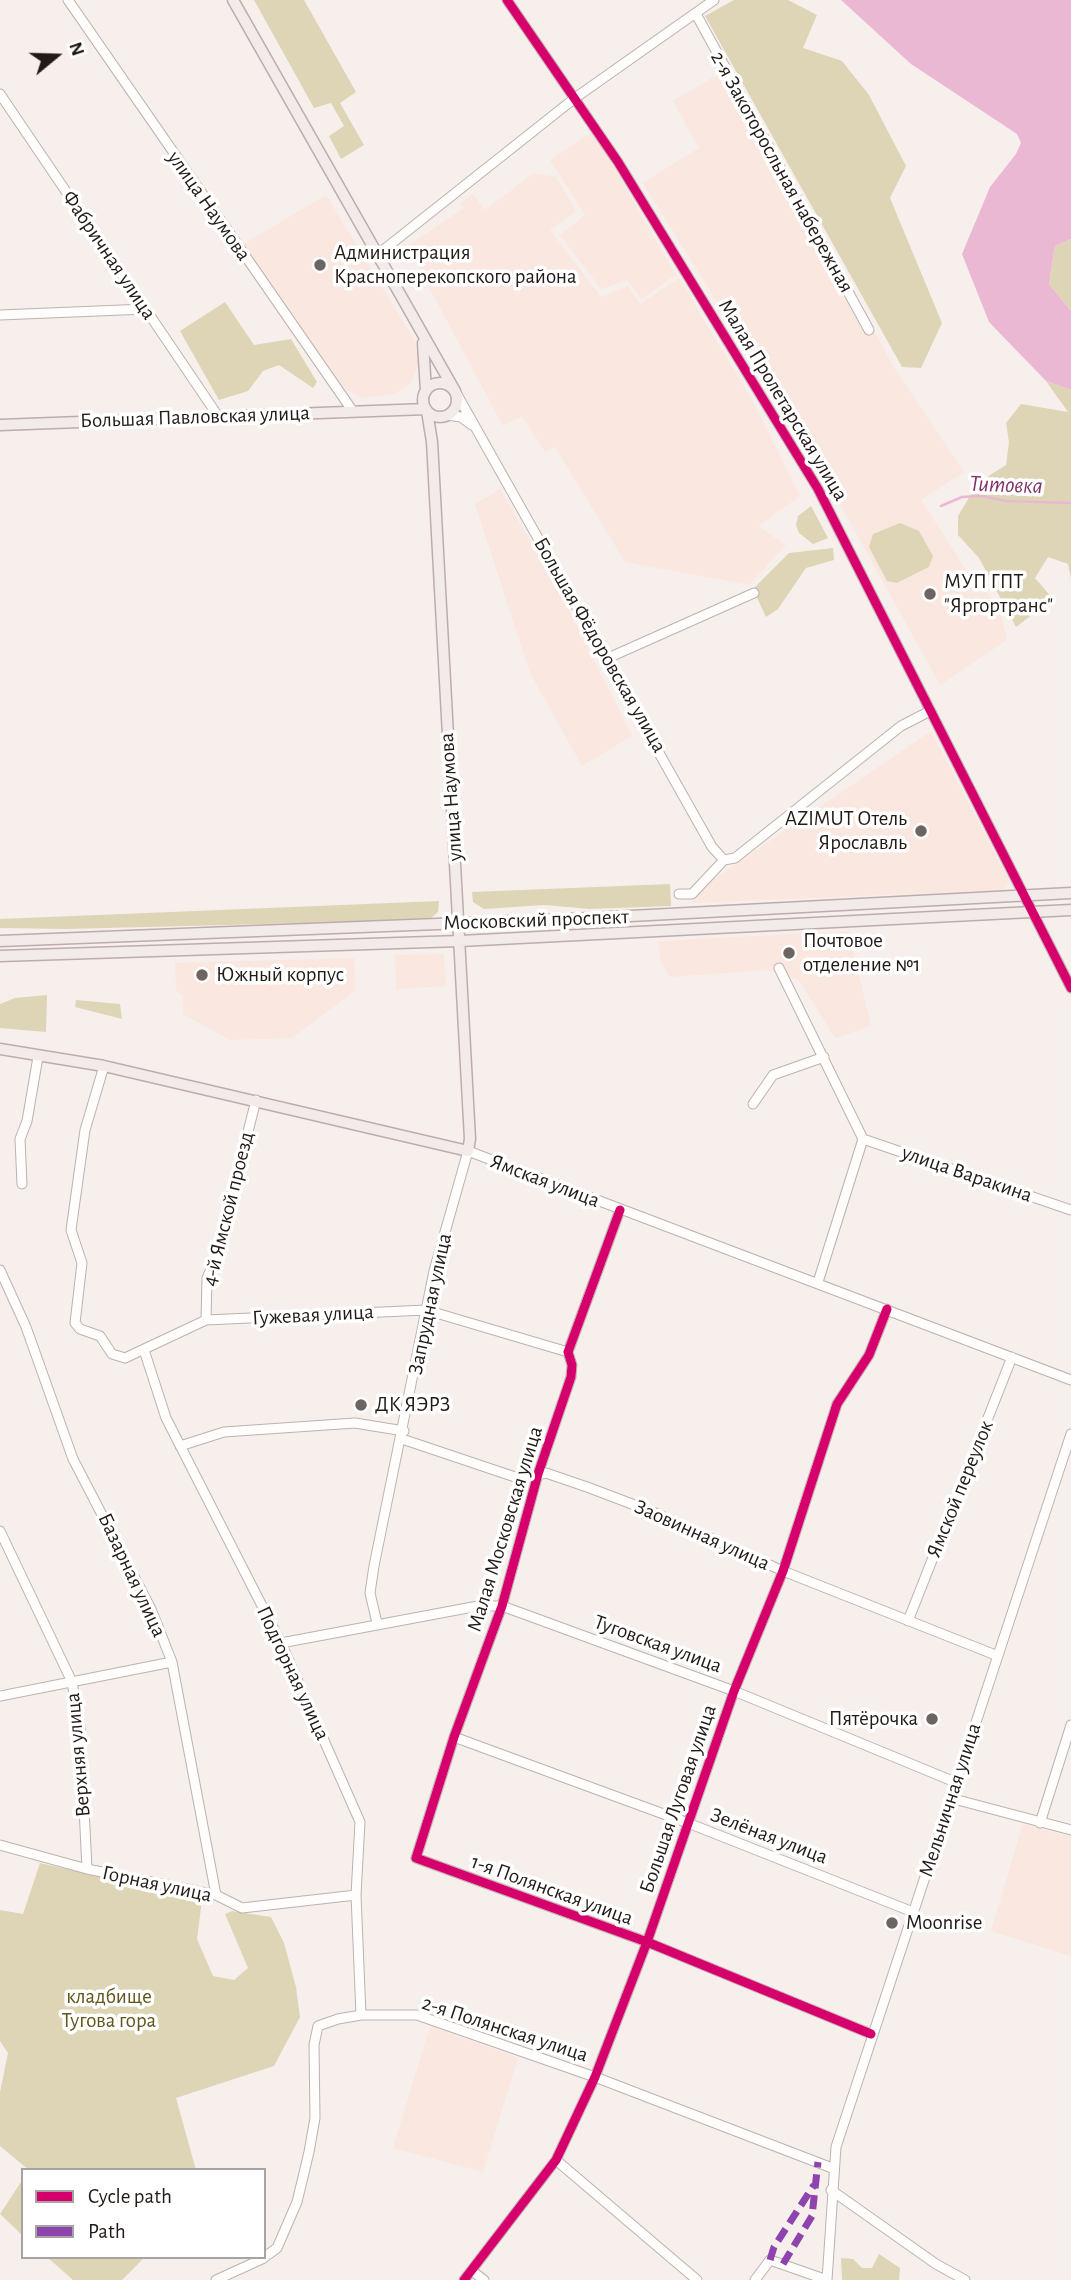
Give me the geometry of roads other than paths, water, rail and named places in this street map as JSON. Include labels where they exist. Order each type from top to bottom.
[{"type":"main road","name":"Большая Фёдоровская улица","points":[[233,0],[455,391]]},
{"type":"main road","name":"Большая Фёдоровская улица","points":[[419,330],[426,356],[425,392]]},
{"type":"main road","points":[[442,383],[455,391],[457,404],[446,416],[433,415],[426,410],[425,392],[431,386],[442,383]]},
{"type":"main road","name":"Большая Павловская улица","points":[[390,409],[425,392]]},
{"type":"main road","name":"Большая Павловская улица","points":[[0,425],[352,410],[426,410]]},
{"type":"main road","name":"улица Наумова","points":[[426,410],[432,442],[460,941],[468,1151]]},
{"type":"main road","name":"улица Наумова","points":[[432,442],[435,429],[446,416]]},
{"type":"main road","name":"Московский проспект","points":[[0,941],[458,923],[1071,893]]},
{"type":"main road","name":"Московский проспект","points":[[0,956],[460,941],[1071,910]]},
{"type":"main road","name":"Ямская улица","points":[[0,1049],[104,1066],[468,1151]]},
{"type":"street","name":"улица Наумова","points":[[68,0],[352,410]]},
{"type":"street","name":"Малая Пролетарская улица","points":[[507,0],[618,162],[818,489],[1071,988]]},
{"type":"street","points":[[377,255],[575,98],[714,0]]},
{"type":"street","name":"2-я Закоторосльная набережная","points":[[696,14],[869,330]]},
{"type":"street","name":"Фабричная улица","points":[[0,94],[218,416]]},
{"type":"street","points":[[0,315],[146,309]]},
{"type":"street","name":"Большая Фёдоровская улица","points":[[455,391],[712,847],[724,860]]},
{"type":"street","points":[[446,416],[466,419],[476,428]]},
{"type":"street","points":[[608,659],[754,593]]},
{"type":"street","points":[[679,894],[692,894],[724,860],[735,858],[901,726],[930,711]]},
{"type":"street","points":[[779,968],[863,1139],[818,1282]]},
{"type":"street","points":[[22,1184],[20,1139],[27,1121],[38,1057]]},
{"type":"street","points":[[753,1104],[773,1075],[824,1057]]},
{"type":"street","name":"Гужевая улица","points":[[104,1066],[92,1115],[85,1130],[71,1230],[82,1263],[75,1322],[80,1329],[100,1335],[112,1354],[125,1358],[206,1320],[426,1310],[568,1352]]},
{"type":"street","name":"4-й Ямской проезд","points":[[206,1320],[207,1278],[215,1258],[256,1100]]},
{"type":"street","name":"улица Варакина","points":[[863,1139],[1071,1210]]},
{"type":"street","name":"Ямская улица","points":[[468,1151],[1071,1380]]},
{"type":"street","name":"Запрудная улица","points":[[377,1623],[370,1593],[426,1310],[468,1151]]},
{"type":"street","name":"Малая Московская улица","points":[[416,1858],[454,1737],[502,1606],[538,1474],[571,1377],[572,1365],[568,1352],[620,1210]]},
{"type":"street","name":"Базарная улица","points":[[0,1270],[26,1327],[73,1459],[151,1609],[172,1662],[216,1895]]},
{"type":"street","name":"Большая Луговая улица","points":[[464,2280],[556,2160],[595,2077],[647,1942],[734,1690],[783,1571],[837,1404],[869,1355],[887,1309]]},
{"type":"street","name":"Подгорная улица","points":[[144,1350],[166,1418],[281,1643],[360,1822],[356,1895],[361,2015]]},
{"type":"street","name":"Ямской переулок","points":[[908,1621],[1012,1357]]},
{"type":"street","name":"Заовинная улица","points":[[180,1446],[224,1432],[355,1423],[403,1435],[521,1479],[546,1473],[653,1512],[783,1571],[998,1656]]},
{"type":"street","name":"Мельничная улица","points":[[827,2280],[832,2168],[871,2034],[1071,1434]]},
{"type":"street","name":"Верхняя улица","points":[[0,1531],[72,1682],[80,1726],[86,1869]]},
{"type":"street","name":"Туговская улица","points":[[281,1643],[478,1605],[502,1606],[734,1690],[955,1782]]},
{"type":"street","points":[[0,1696],[172,1662]]},
{"type":"street","points":[[1040,1823],[1071,1726]]},
{"type":"street","name":"Зелёная улица","points":[[454,1737],[913,1912]]},
{"type":"street","points":[[950,1798],[1071,1830]]},
{"type":"street","name":"Горная улица","points":[[0,1845],[86,1869],[216,1895],[242,1908],[356,1895]]},
{"type":"street","name":"1-я Полянская улица","points":[[416,1858],[647,1942],[871,2034]]},
{"type":"street","name":"2-я Полянская улица","points":[[266,2256],[278,2248],[297,2202],[309,2152],[314,2118],[314,2046],[318,2025],[361,2015],[417,2015],[595,2077],[832,2168]]},
{"type":"street","points":[[556,2160],[696,2280]]},
{"type":"street","points":[[831,2189],[965,2280]]},
{"type":"street","name":"2-я Полянская улица","points":[[216,2280],[262,2259]]},
{"type":"street","points":[[755,2280],[770,2260],[827,2280]]},
{"type":"street","points":[[472,2271],[484,2280]]},
{"type":"waterway","name":"Титовка","points":[[941,506],[962,497],[982,496],[1007,501],[1071,503]]},
{"type":"place","name":"Администрация Красноперекопского района","points":[[320,265]]},
{"type":"place","name":"МУП ГПТ \"Яргортранс\"","points":[[930,594]]},
{"type":"place","name":"AZIMUT Отель Ярославль","points":[[921,831]]},
{"type":"place","name":"Почтовое отделение №1","points":[[789,953]]},
{"type":"place","name":"Южный корпус","points":[[202,975]]},
{"type":"place","name":"ДК ЯЭРЗ","points":[[361,1405]]},
{"type":"place","name":"Пятёрочка","points":[[932,1719]]},
{"type":"place","name":"Moonrise","points":[[892,1923]]},
{"type":"park label","name":"кладбище Тугова гора","points":[[109,2009]]}]
